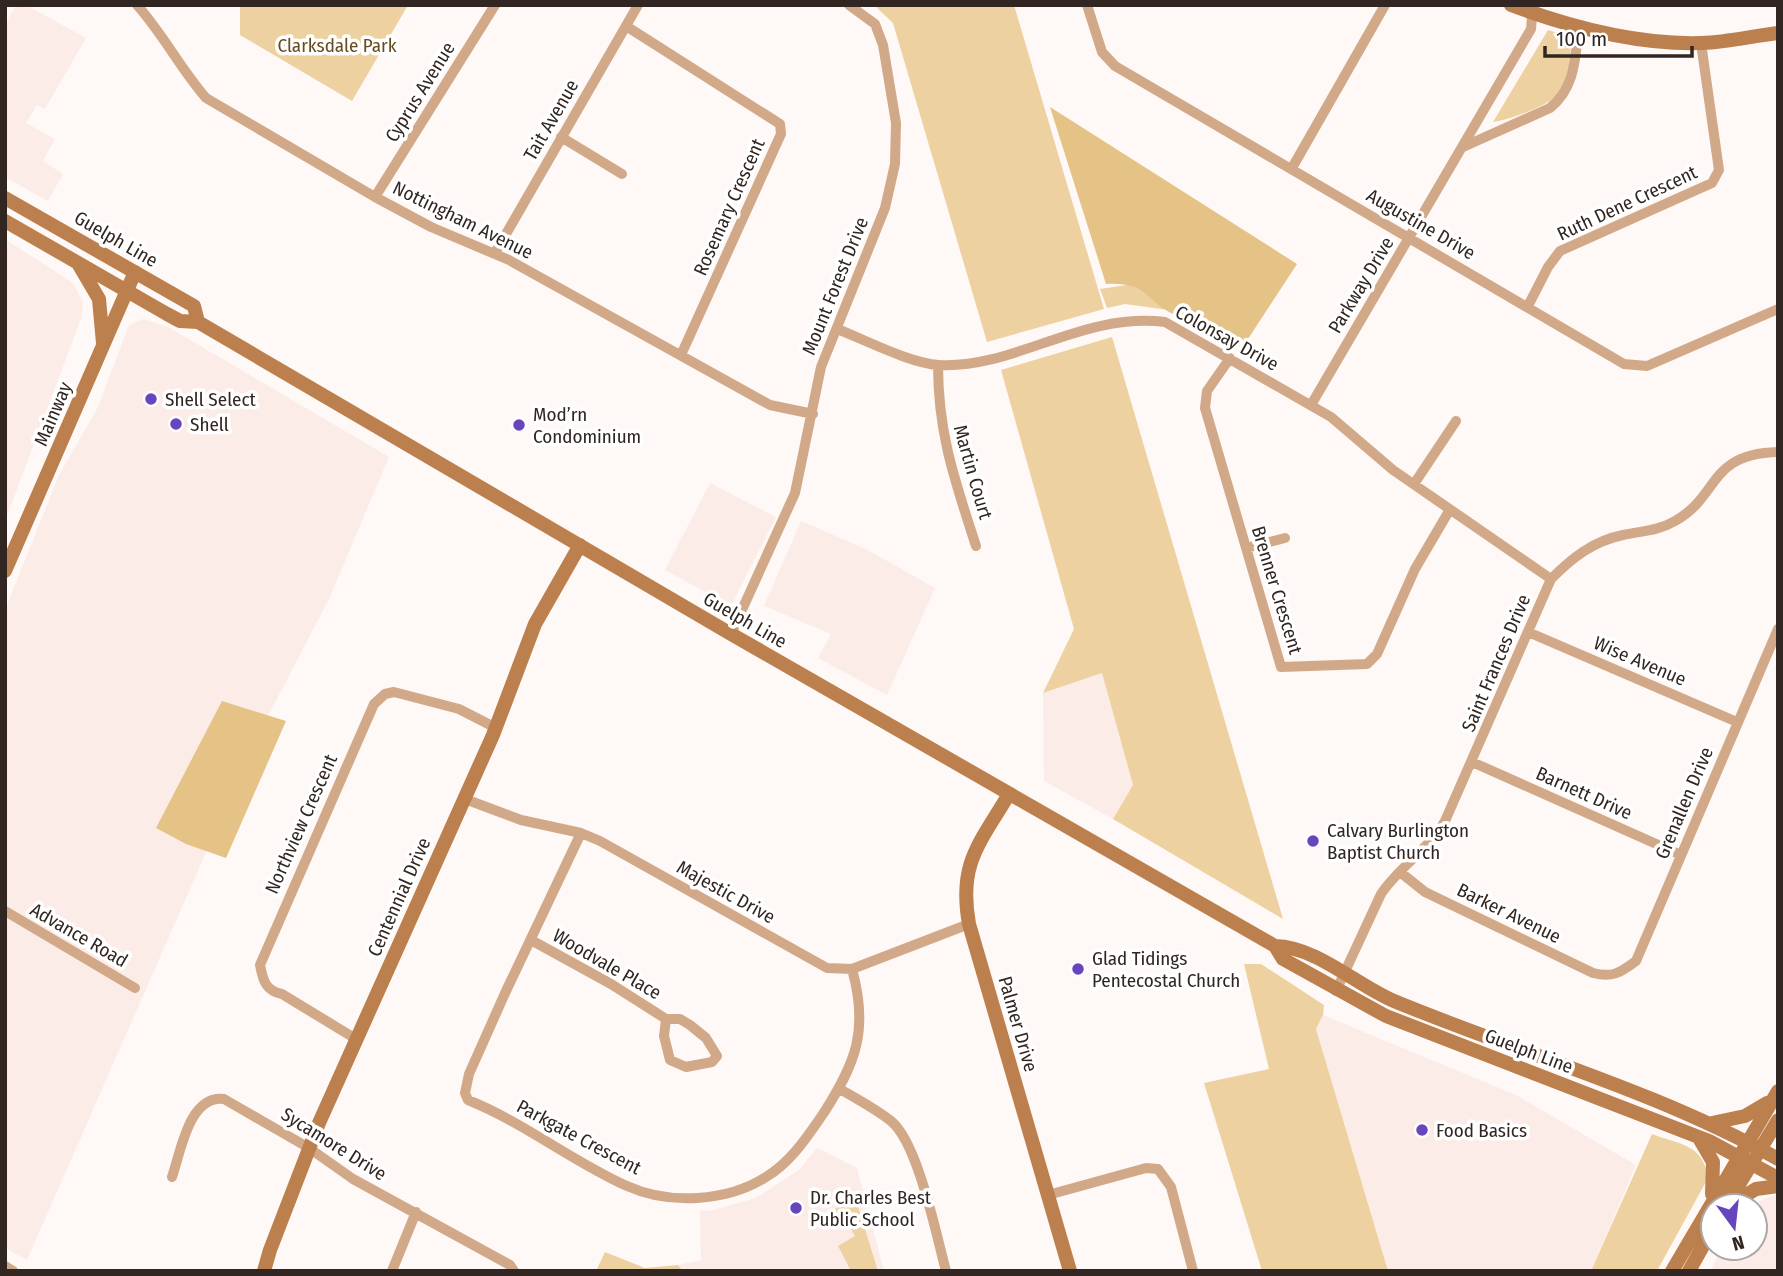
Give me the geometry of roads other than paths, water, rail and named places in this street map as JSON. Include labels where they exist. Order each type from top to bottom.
[{"type":"main road","points":[[1511,5],[1533,9],[1579,26],[1655,40],[1701,43],[1778,33]]},
{"type":"main road","name":"Guelph Line","points":[[5,198],[194,306],[198,322]]},
{"type":"main road","name":"Guelph Line","points":[[5,221],[180,321],[198,322],[731,634],[1275,946],[1294,947],[1392,1000],[1711,1123],[1778,1159]]},
{"type":"main road","points":[[67,256],[86,273],[97,292],[102,310],[103,346]]},
{"type":"main road","name":"Mainway","points":[[5,571],[135,272]]},
{"type":"main road","name":"Centennial Drive","points":[[264,1271],[309,1148],[496,728],[535,624],[580,545]]},
{"type":"main road","name":"Palmer Drive","points":[[1009,794],[972,855],[967,869],[964,897],[969,923],[1070,1271]]},
{"type":"main road","name":"Guelph Line","points":[[1275,946],[1283,959],[1336,991],[1386,1016],[1698,1137],[1746,1158],[1778,1178]]},
{"type":"main road","points":[[1501,1061],[1532,1054]]},
{"type":"main road","points":[[1711,1123],[1745,1116],[1774,1096]]},
{"type":"main road","points":[[1729,1192],[1754,1145],[1774,1096]]},
{"type":"main road","points":[[1754,1145],[1778,1120]]},
{"type":"main road","points":[[1698,1137],[1714,1167],[1719,1192]]},
{"type":"main road","points":[[1750,1192],[1778,1186]]},
{"type":"main road","points":[[1672,1271],[1699,1235]]},
{"type":"main road","points":[[1689,1271],[1699,1253]]},
{"type":"street","name":"Nottingham Avenue","points":[[137,5],[159,29],[185,74],[206,97],[375,197],[430,227],[495,253],[770,405],[813,414]]},
{"type":"street","name":"Cyprus Avenue","points":[[375,197],[495,5]]},
{"type":"street","name":"Tait Avenue","points":[[495,253],[638,5]]},
{"type":"street","name":"Mount Forest Drive","points":[[731,634],[795,493],[821,368],[886,208],[895,164],[895,123],[889,72],[875,23],[849,5]]},
{"type":"street","name":"Augustine Drive","points":[[1087,5],[1102,52],[1115,66],[1623,364],[1647,366],[1778,309]]},
{"type":"street","points":[[1292,168],[1385,5]]},
{"type":"street","name":"Parkway Drive","points":[[1311,405],[1531,29],[1533,9]]},
{"type":"street","name":"Rosemary Crescent","points":[[626,26],[780,124],[781,134],[681,355]]},
{"type":"street","points":[[1462,147],[1550,108],[1562,99],[1570,86],[1579,26]]},
{"type":"street","name":"Ruth Dene Crescent","points":[[1528,306],[1548,267],[1560,251],[1712,183],[1719,170],[1701,43]]},
{"type":"street","points":[[561,137],[622,174]]},
{"type":"street","name":"Colonsay Drive","points":[[837,329],[938,365],[983,360],[1109,322],[1140,319],[1177,327],[1311,405],[1352,433],[1393,470],[1449,511],[1551,579]]},
{"type":"street","name":"Brenner Crescent","points":[[1230,358],[1207,391],[1205,408],[1281,667],[1367,664],[1377,654],[1415,569],[1449,511]]},
{"type":"street","name":"Martin Court","points":[[938,365],[938,407],[945,447],[976,546]]},
{"type":"street","points":[[1414,484],[1456,421]]},
{"type":"street","name":"Saint Frances Drive","points":[[1336,991],[1381,894],[1437,834],[1472,762],[1551,579],[1569,561],[1593,544],[1621,535],[1653,531],[1676,520],[1694,505],[1726,467],[1745,456],[1778,452]]},
{"type":"street","points":[[1246,548],[1285,538]]},
{"type":"street","name":"Grenallen Drive","points":[[1608,977],[1620,974],[1636,961],[1778,629]]},
{"type":"street","name":"Wise Avenue","points":[[1528,632],[1737,722]]},
{"type":"street","name":"Northview Crescent","points":[[356,1039],[282,995],[271,992],[263,980],[260,965],[374,704],[385,694],[394,692],[460,709],[496,728]]},
{"type":"street","name":"Barnett Drive","points":[[1472,762],[1681,855]]},
{"type":"street","name":"Majestic Drive","points":[[465,799],[521,820],[581,833],[600,841],[800,955],[827,968],[852,969]]},
{"type":"street","name":"Parkgate Crescent","points":[[581,833],[470,1074],[465,1093],[468,1100],[544,1137],[628,1186],[679,1198],[735,1191],[766,1177],[794,1154],[840,1089],[856,1053],[862,1013],[852,969]]},
{"type":"street","name":"Barker Avenue","points":[[1400,872],[1425,892],[1593,973],[1608,977]]},
{"type":"street","name":"Advance Road","points":[[5,911],[135,988]]},
{"type":"street","points":[[852,969],[969,923]]},
{"type":"street","name":"Woodvale Place","points":[[531,940],[611,984],[666,1019],[680,1020],[706,1038],[717,1056],[712,1062],[686,1067],[670,1060],[664,1036],[666,1019]]},
{"type":"street","points":[[840,1089],[891,1121],[905,1137],[914,1159],[946,1271]]},
{"type":"street","name":"Sycamore Drive","points":[[172,1177],[195,1113],[203,1101],[224,1099],[309,1148],[353,1179],[510,1265],[514,1271]]},
{"type":"street","points":[[1048,1195],[1146,1168],[1158,1169],[1171,1187],[1193,1271]]},
{"type":"street","points":[[391,1271],[416,1213]]},
{"type":"street","points":[[5,1266],[13,1271]]},
{"type":"place","name":"Shell Select","points":[[151,399]]},
{"type":"place","name":"Shell","points":[[176,424]]},
{"type":"place","name":"Mod’rn Condominium","points":[[519,425]]},
{"type":"place","name":"Calvary Burlington Baptist Church","points":[[1313,841]]},
{"type":"place","name":"Glad Tidings Pentecostal Church","points":[[1078,969]]},
{"type":"place","name":"Food Basics","points":[[1422,1130]]},
{"type":"place","name":"Dr. Charles Best Public School","points":[[796,1208]]},
{"type":"park label","name":"Clarksdale Park","points":[[337,45]]}]
